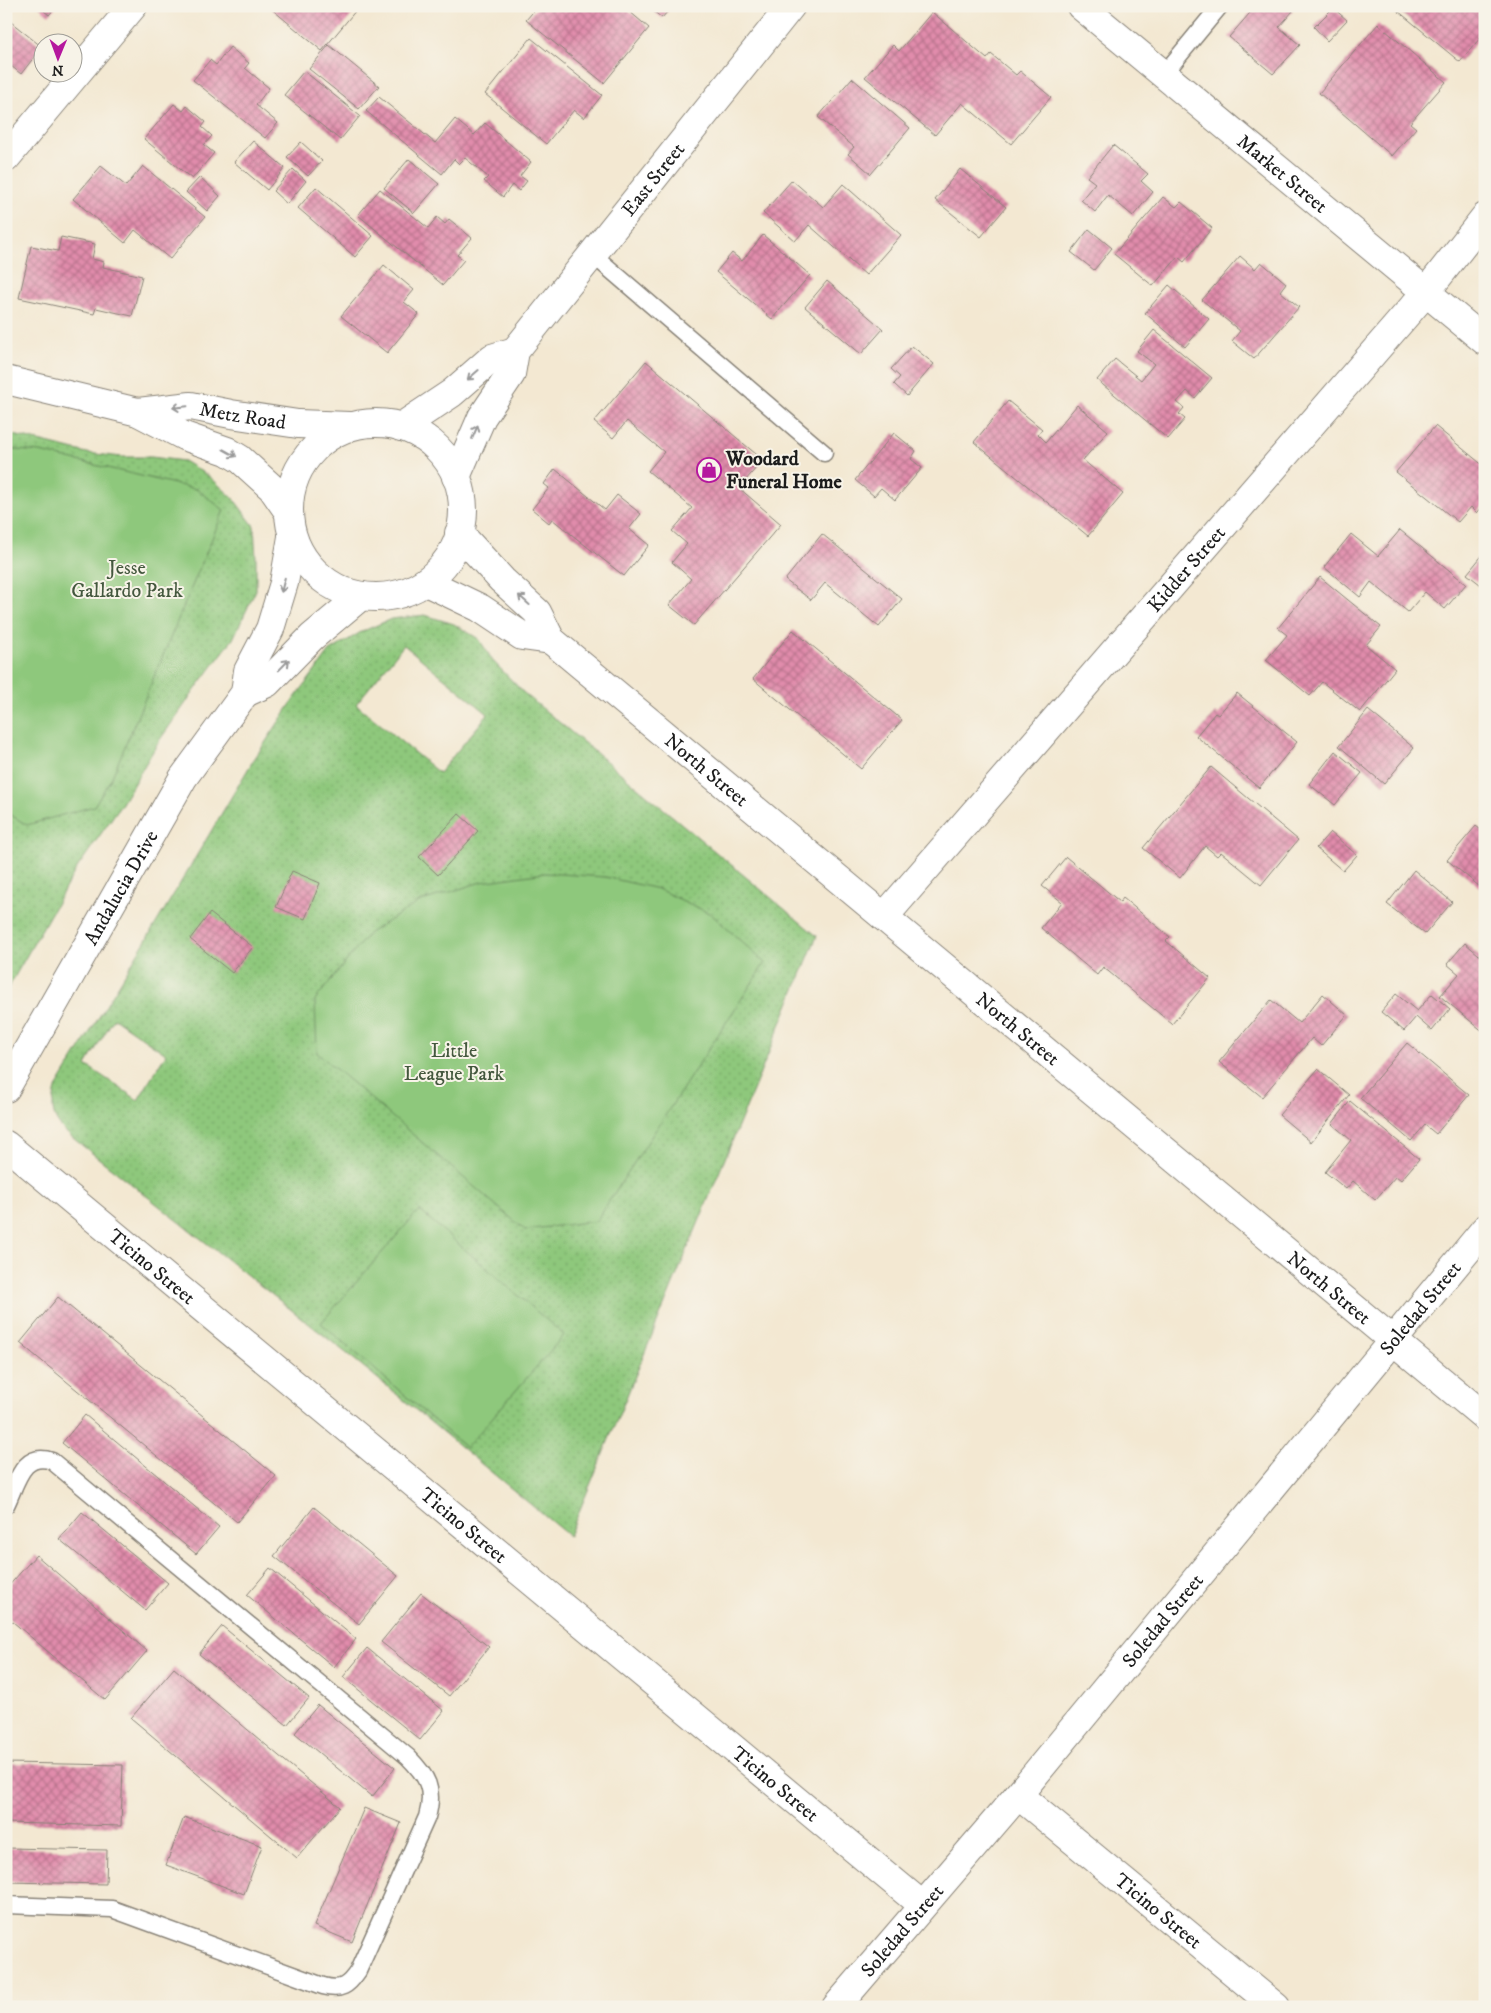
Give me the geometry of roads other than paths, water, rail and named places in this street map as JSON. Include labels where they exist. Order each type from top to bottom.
[{"type":"street","points":[[6,158],[133,6]]},
{"type":"street","name":"East Street","points":[[456,477],[482,417],[511,374],[515,351],[791,6]]},
{"type":"street","name":"Market Street","points":[[1081,6],[1485,341]]},
{"type":"street","name":"Kidder Street","points":[[884,918],[1426,292],[1485,217]]},
{"type":"street","points":[[401,427],[452,393],[492,358],[515,351]]},
{"type":"street","name":"Metz Road","points":[[6,380],[138,412],[184,436],[226,451],[240,459],[272,488],[290,524]]},
{"type":"street","name":"Metz Road","points":[[138,412],[191,406],[291,423],[350,426]]},
{"type":"street","points":[[374,423],[401,427],[418,432],[434,442],[448,459],[459,488],[461,506],[459,532],[453,552],[443,569],[426,582],[406,591],[383,596],[360,596],[337,588],[318,576],[303,560],[290,524],[294,486],[301,466],[314,449],[329,436],[350,426],[374,423]]},
{"type":"street","name":"Andalucia Drive","points":[[6,1088],[183,778],[245,693],[248,671],[270,629],[284,583],[290,524]]},
{"type":"street","name":"North Street","points":[[459,532],[502,580],[537,612],[551,640],[1485,1416]]},
{"type":"street","points":[[426,582],[480,608],[522,636],[551,640]]},
{"type":"street","name":"Andalucia Drive","points":[[245,693],[267,683],[312,637],[360,596]]},
{"type":"street","name":"Ticino Street","points":[[6,1145],[922,1905]]},
{"type":"street","name":"Soledad Street","points":[[836,2007],[1018,1795],[1485,1228]]},
{"type":"street","name":"Ticino Street","points":[[1018,1795],[1276,2007]]},
{"type":"lane","points":[[1164,74],[1220,6]]},
{"type":"lane","points":[[592,254],[824,454]]},
{"type":"lane","points":[[6,1505],[27,1463],[35,1459],[52,1461],[408,1756],[424,1776],[430,1793],[430,1805],[358,1971],[351,1982],[345,1987],[323,1986],[112,1909],[6,1905]]},
{"type":"place","name":"Woodard Funeral Home","points":[[709,470]]},
{"type":"park label","name":"Jesse Gallardo Park","points":[[127,578]]},
{"type":"park label","name":"Little League Park","points":[[454,1062]]}]
